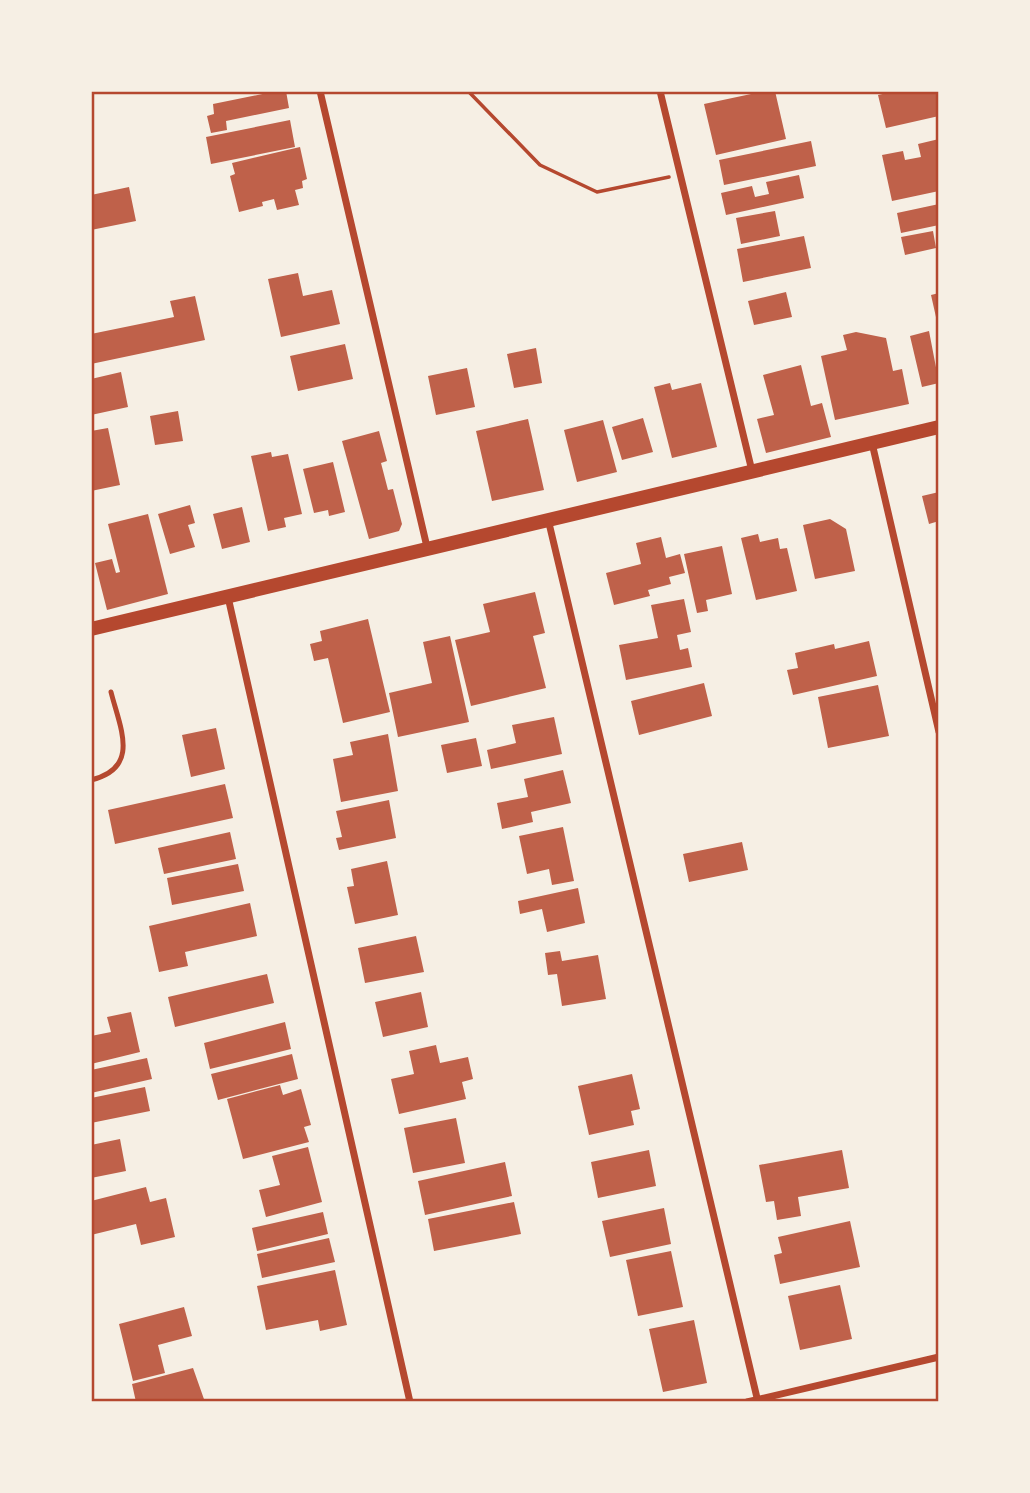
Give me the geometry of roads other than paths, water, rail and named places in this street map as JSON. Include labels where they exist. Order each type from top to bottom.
[{"type":"main road","points":[[91,628],[939,427]]},
{"type":"street","points":[[320,91],[427,547]]},
{"type":"street","points":[[660,91],[751,471]]},
{"type":"street","points":[[872,443],[939,732]]},
{"type":"street","points":[[548,519],[758,1401]]},
{"type":"street","points":[[227,596],[410,1402]]},
{"type":"street","points":[[747,1402],[939,1357]]},
{"type":"lane","points":[[91,780],[103,777],[118,766],[125,748],[111,692]]}]
